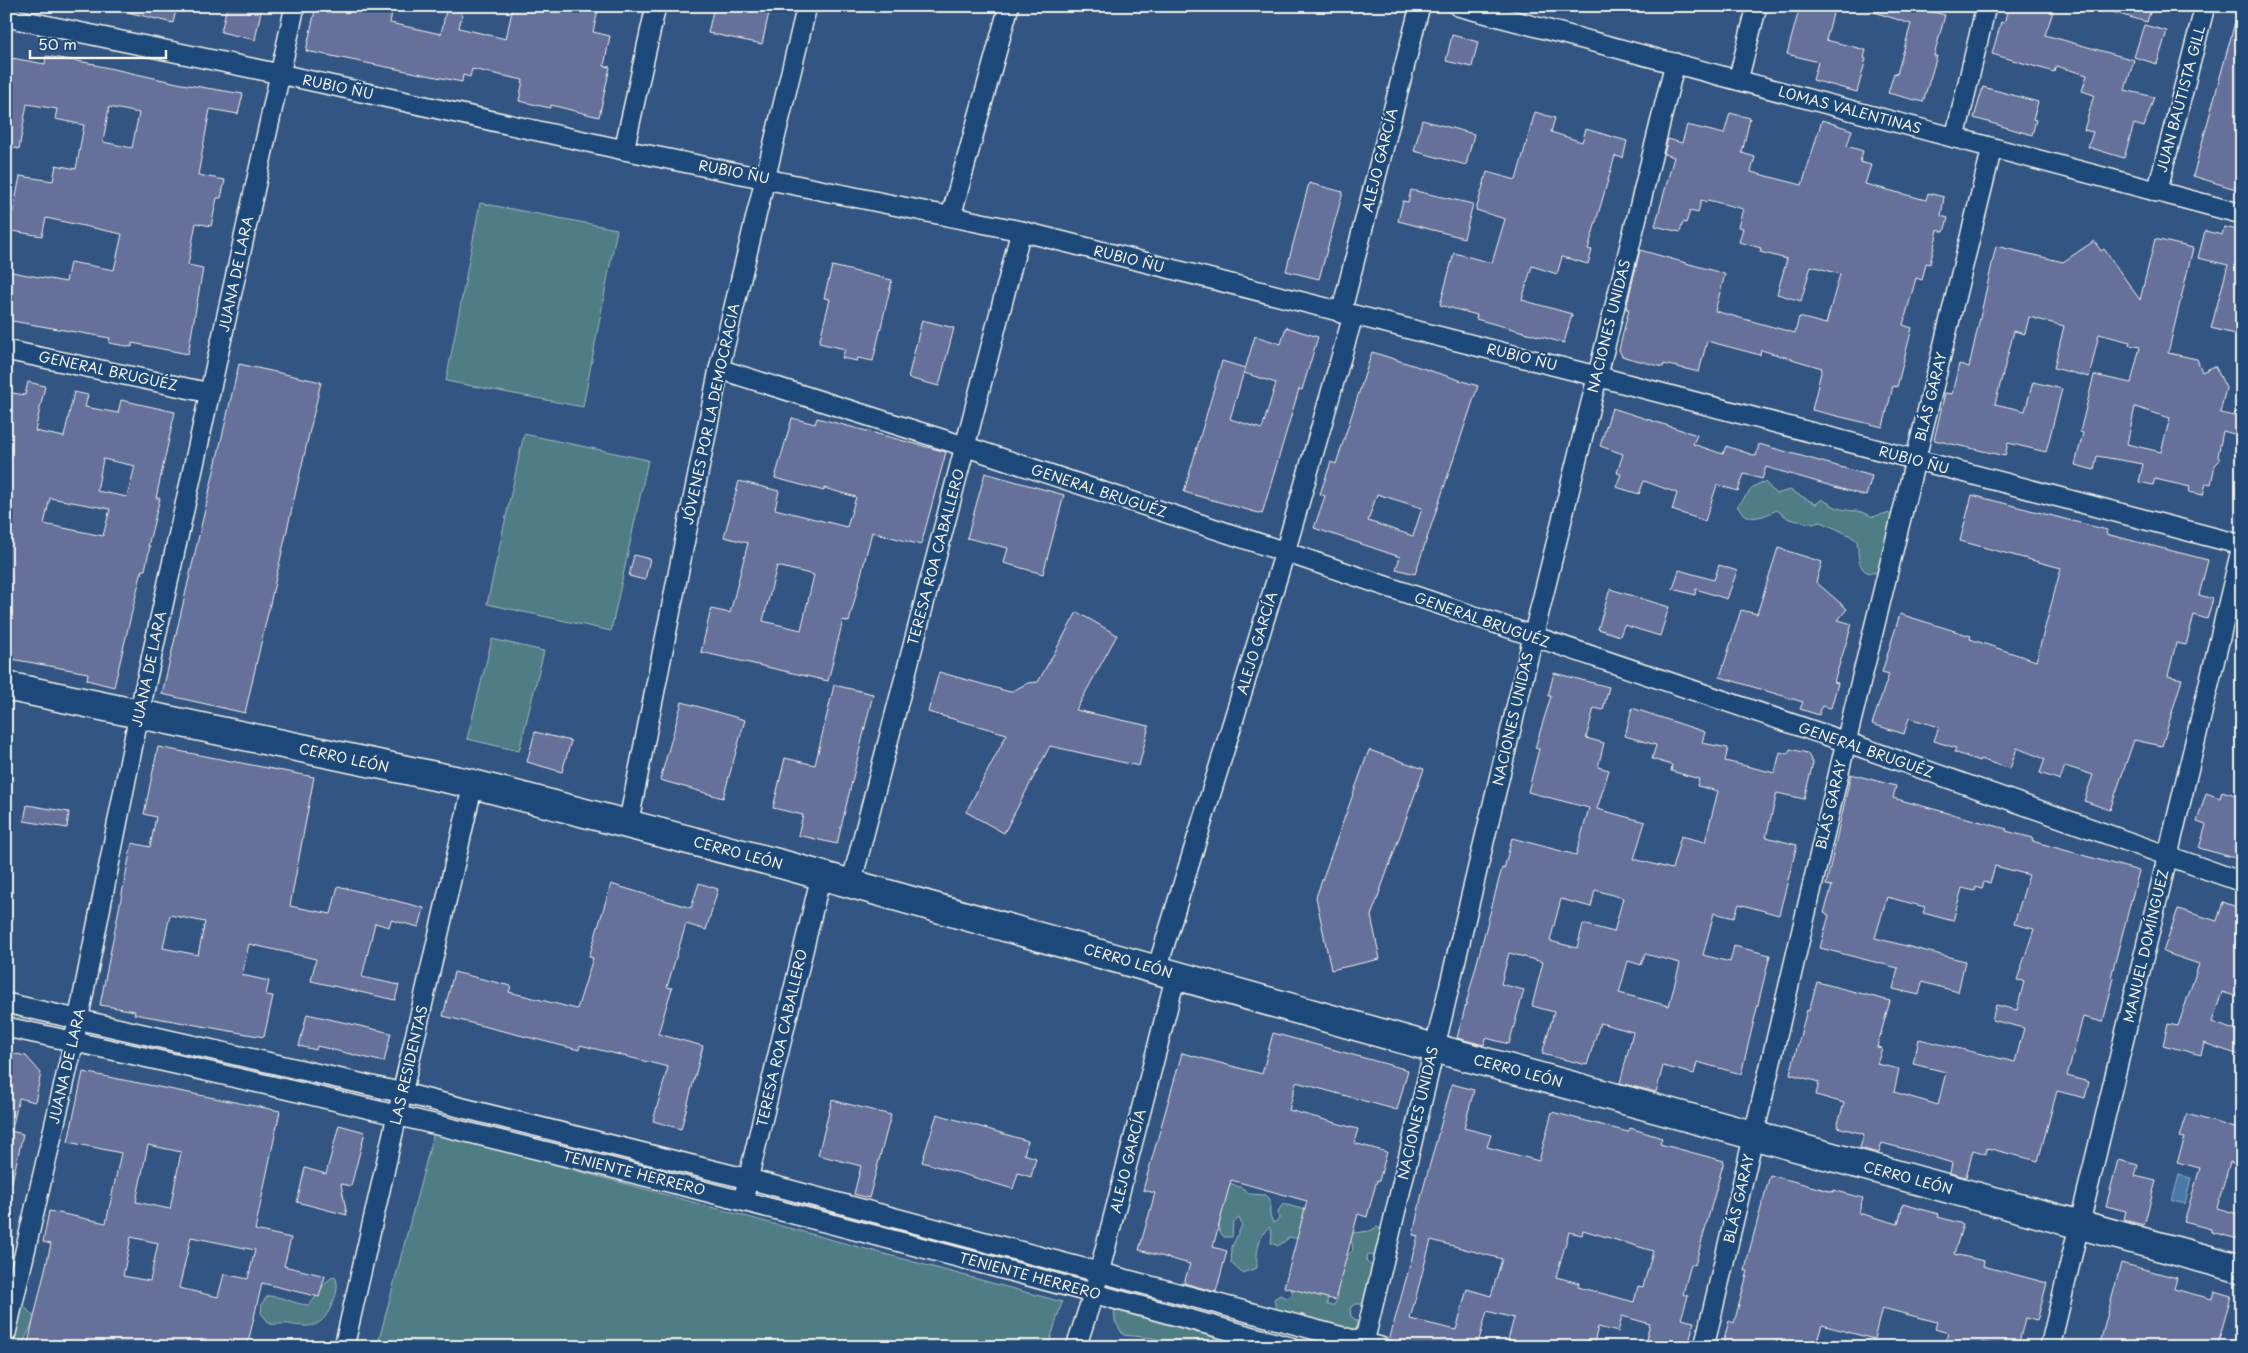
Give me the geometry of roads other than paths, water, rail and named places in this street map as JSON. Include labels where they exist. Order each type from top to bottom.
[{"type":"street","name":"JUANA DE LARA","points":[[6,1332],[74,1041],[139,714],[295,6]]},
{"type":"street","points":[[624,150],[656,6]]},
{"type":"street","name":"JÓVENES POR LA DEMOCRACIA","points":[[628,825],[719,369],[807,6]]},
{"type":"street","points":[[951,216],[1009,6]]},
{"type":"street","name":"ALEJO GARCÍA","points":[[1076,1347],[1099,1272],[1166,972],[1285,552],[1347,314],[1420,6]]},
{"type":"street","name":"LOMAS VALENTINAS","points":[[1458,6],[1517,14],[1674,64],[2242,214]]},
{"type":"street","points":[[1738,80],[1757,6]]},
{"type":"street","points":[[1956,138],[1986,6]]},
{"type":"street","name":"JUAN BAUTISTA GILL","points":[[2157,192],[2205,6]]},
{"type":"street","name":"RUBIO ÑU","points":[[6,17],[280,74],[624,150],[1021,231],[1596,376],[2242,545]]},
{"type":"street","name":"NACIONES UNIDAS","points":[[1369,1345],[1434,1048],[1596,376],[1674,64]]},
{"type":"street","name":"BLÁS GARAY","points":[[1704,1347],[1846,742],[1992,148]]},
{"type":"street","name":"TERESA ROA CABALLERO","points":[[851,884],[1021,231]]},
{"type":"street","name":"GENERAL BRUGUÉZ","points":[[6,350],[210,392]]},
{"type":"street","name":"GENERAL BRUGUÉZ","points":[[719,369],[964,446],[1285,552],[1846,742],[2168,854],[2242,882]]},
{"type":"street","name":"MANUEL DOMÍNGUEZ","points":[[2050,1347],[2242,545]]},
{"type":"street","name":"CERRO LEÓN","points":[[6,686],[473,784],[851,884],[1434,1048],[2242,1269]]},
{"type":"street","name":"LAS RESIDENTAS","points":[[344,1347],[473,784]]},
{"type":"street","name":"TERESA ROA CABALLERO","points":[[743,1200],[821,876]]},
{"type":"street","name":"TENIENTE HERRERO","points":[[6,1003],[403,1092],[748,1179],[1214,1302],[1369,1345]]},
{"type":"street","name":"TENIENTE HERRERO","points":[[6,1027],[398,1114],[743,1200],[1094,1292],[1290,1347]]},
{"type":"street","points":[[236,1078],[238,1056]]},
{"type":"street","points":[[504,1141],[509,1120]]},
{"type":"street","points":[[852,1229],[856,1208]]},
{"type":"street","points":[[1209,1324],[1214,1302]]},
{"type":"water","points":[[2179,1175],[2191,1178],[2185,1204],[2172,1201]]}]
